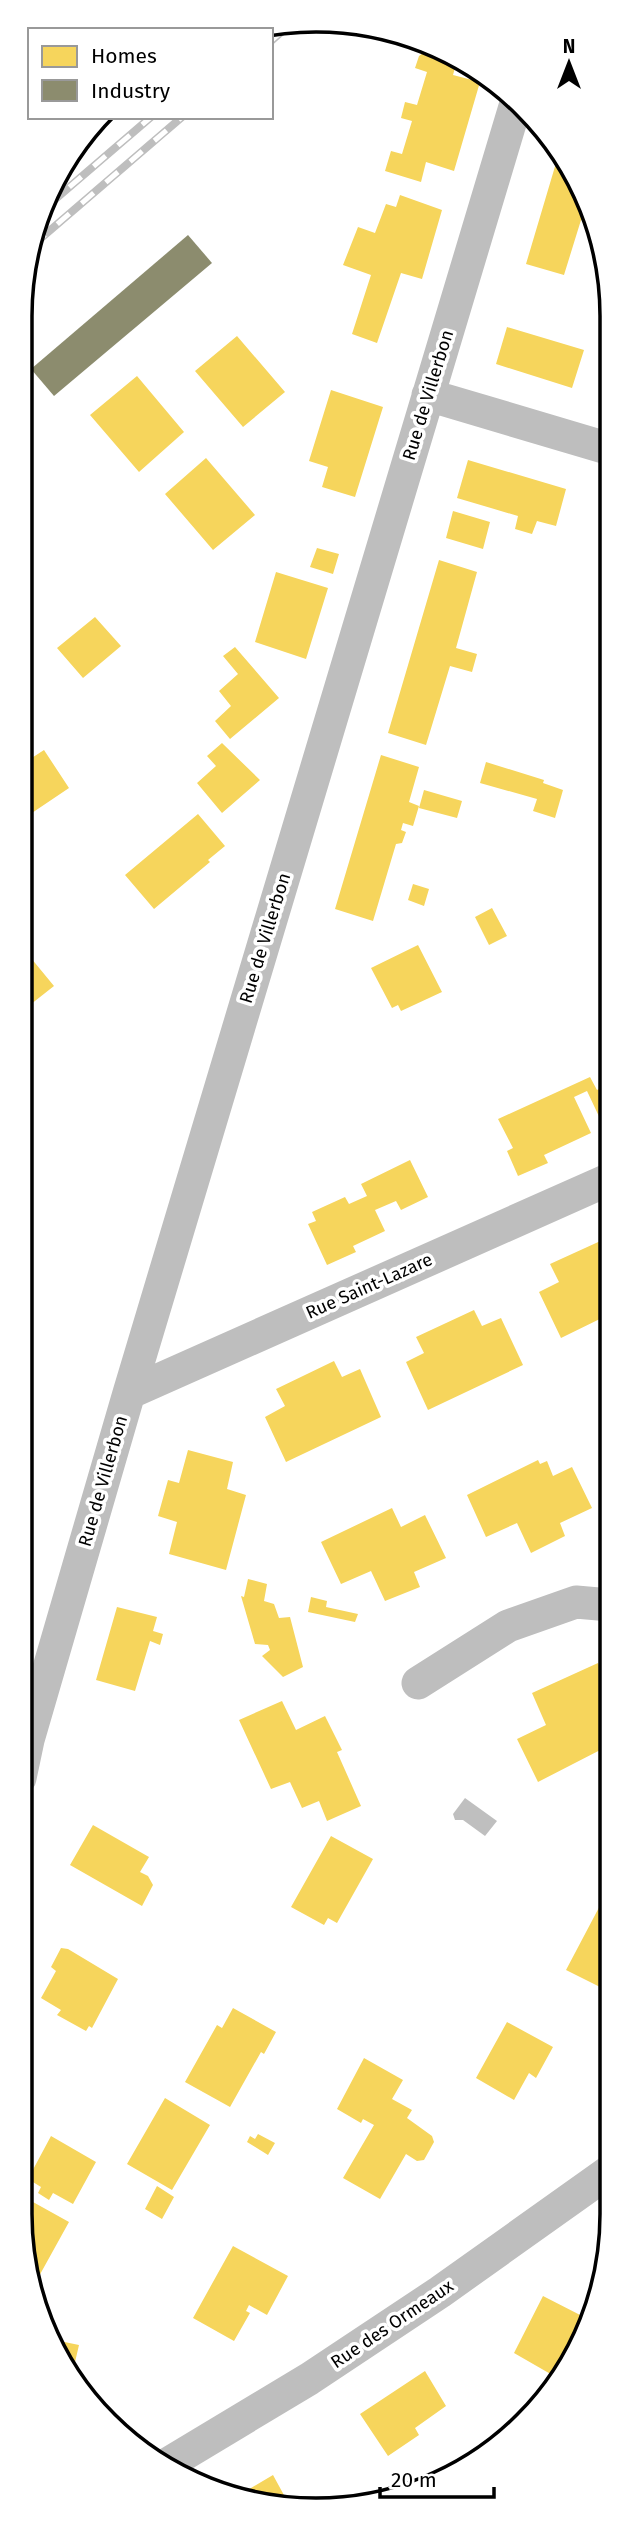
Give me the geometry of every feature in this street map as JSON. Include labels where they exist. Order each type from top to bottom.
[{"type":"street","name":"Rue de Villerbon","points":[[32,1726],[129,1393],[514,112]]},
{"type":"street","points":[[428,395],[600,446]]},
{"type":"street","name":"Rue Saint-Lazare","points":[[129,1393],[600,1183]]},
{"type":"street","points":[[418,1683],[508,1626],[576,1602],[600,1604]]},
{"type":"street","name":"Rue des Ormeaux","points":[[175,2460],[309,2379],[440,2292],[600,2178]]},
{"type":"shaded area","points":[[465,1798],[497,1821],[485,1836],[463,1820],[455,1820],[453,1814]]},
{"type":"building: Homes","points":[[425,53],[455,68],[453,75],[480,83],[454,171],[426,162],[421,182],[385,171],[391,151],[402,154],[412,121],[401,118],[405,102],[417,105],[427,72],[415,68],[419,56]]},
{"type":"building: Homes","points":[[556,163],[584,221],[581,220],[564,275],[526,264]]},
{"type":"building: Homes","points":[[400,195],[442,210],[422,279],[401,273],[377,343],[352,334],[371,275],[343,265],[358,227],[375,233],[386,204],[396,207]]},
{"type":"building: Homes","points":[[507,327],[584,350],[572,388],[496,364]]},
{"type":"building: Homes","points":[[237,336],[285,392],[243,427],[195,371]]},
{"type":"building: Homes","points":[[137,376],[184,432],[139,472],[90,415]]},
{"type":"building: Homes","points":[[331,390],[383,407],[355,497],[322,487],[328,467],[309,461]]},
{"type":"building: Homes","points":[[206,458],[255,515],[213,550],[165,494]]},
{"type":"building: Homes","points":[[468,460],[566,489],[556,526],[537,521],[532,534],[515,529],[518,516],[457,498]]},
{"type":"building: Homes","points":[[453,511],[490,522],[483,549],[446,538]]},
{"type":"building: Homes","points":[[317,548],[339,554],[333,574],[310,567]]},
{"type":"building: Homes","points":[[439,560],[477,572],[456,648],[477,654],[472,672],[450,666],[426,745],[388,733]]},
{"type":"building: Homes","points":[[276,572],[328,588],[306,659],[255,642]]},
{"type":"building: Homes","points":[[95,617],[121,646],[83,678],[57,648]]},
{"type":"building: Homes","points":[[235,647],[279,698],[230,739],[215,721],[231,706],[219,691],[238,674],[223,656]]},
{"type":"building: Homes","points":[[222,743],[260,780],[222,813],[197,783],[216,766],[207,756]]},
{"type":"building: Homes","points":[[44,750],[69,788],[32,813],[32,758]]},
{"type":"building: Homes","points":[[381,755],[419,767],[409,802],[419,806],[413,826],[403,823],[401,830],[406,832],[402,843],[396,844],[373,921],[335,909]]},
{"type":"building: Homes","points":[[486,762],[544,780],[543,783],[563,790],[555,818],[533,811],[537,799],[480,783]]},
{"type":"building: Homes","points":[[424,790],[462,801],[457,818],[419,808]]},
{"type":"building: Homes","points":[[198,814],[225,846],[154,909],[125,875]]},
{"type":"building: Homes","points":[[413,884],[429,889],[424,906],[408,900]]},
{"type":"building: Homes","points":[[492,908],[507,936],[489,945],[475,917]]},
{"type":"building: Homes","points":[[418,945],[442,992],[401,1011],[398,1005],[392,1008],[371,968]]},
{"type":"building: Homes","points":[[32,959],[54,986],[32,1003]]},
{"type":"building: Homes","points":[[590,1077],[597,1090],[600,1088],[600,1119],[587,1091],[574,1097],[591,1133],[544,1155],[548,1163],[518,1176],[507,1151],[513,1148],[498,1119]]},
{"type":"building: Homes","points":[[410,1160],[428,1197],[401,1210],[396,1201],[375,1210],[385,1231],[353,1246],[356,1252],[327,1265],[308,1224],[316,1221],[312,1212],[345,1197],[349,1204],[367,1196],[361,1184]]},
{"type":"building: Homes","points":[[600,1241],[600,1319],[561,1338],[539,1292],[559,1282],[550,1264]]},
{"type":"building: Homes","points":[[474,1310],[482,1326],[501,1318],[523,1365],[428,1410],[406,1362],[424,1353],[416,1337]]},
{"type":"building: Homes","points":[[334,1361],[342,1377],[360,1369],[381,1417],[286,1462],[265,1417],[285,1406],[276,1389]]},
{"type":"building: Homes","points":[[188,1450],[233,1462],[227,1489],[246,1495],[226,1570],[169,1554],[177,1522],[158,1516],[168,1480],[179,1483]]},
{"type":"building: Homes","points":[[538,1460],[540,1464],[547,1461],[553,1476],[572,1467],[592,1508],[560,1523],[565,1536],[531,1553],[517,1523],[486,1537],[467,1495]]},
{"type":"building: Homes","points":[[392,1508],[401,1527],[425,1515],[446,1558],[414,1572],[420,1587],[385,1601],[371,1571],[341,1584],[321,1542]]},
{"type":"building: Homes","points":[[248,1579],[267,1584],[264,1601],[274,1604],[279,1618],[290,1617],[303,1667],[283,1677],[262,1656],[270,1650],[268,1645],[255,1644],[241,1596],[244,1597]]},
{"type":"building: Homes","points":[[311,1597],[327,1601],[326,1607],[358,1614],[355,1622],[308,1612]]},
{"type":"building: Homes","points":[[117,1607],[157,1617],[153,1631],[163,1634],[160,1645],[150,1641],[135,1691],[96,1680]]},
{"type":"building: Homes","points":[[598,1663],[600,1667],[600,1750],[538,1782],[517,1739],[546,1725],[532,1693]]},
{"type":"building: Homes","points":[[282,1701],[296,1730],[325,1716],[342,1750],[337,1752],[361,1806],[327,1821],[319,1801],[302,1808],[290,1782],[271,1789],[239,1720]]},
{"type":"building: Homes","points":[[93,1825],[149,1857],[140,1872],[148,1876],[153,1885],[142,1906],[70,1865]]},
{"type":"building: Homes","points":[[331,1836],[373,1859],[337,1923],[328,1918],[324,1925],[291,1907]]},
{"type":"building: Homes","points":[[600,1906],[600,1987],[566,1970]]},
{"type":"building: Homes","points":[[61,1948],[68,1949],[118,1979],[92,2028],[89,2026],[86,2031],[57,2015],[61,2010],[41,1998],[56,1971],[51,1967]]},
{"type":"building: Homes","points":[[233,2008],[276,2032],[264,2054],[261,2052],[230,2107],[185,2082],[217,2025],[222,2028]]},
{"type":"building: Homes","points":[[507,2022],[553,2047],[536,2078],[529,2073],[514,2100],[476,2078]]},
{"type":"building: Homes","points":[[364,2058],[403,2080],[392,2099],[412,2110],[407,2118],[432,2136],[434,2142],[424,2160],[417,2161],[406,2154],[380,2199],[343,2178],[374,2125],[363,2119],[361,2123],[337,2109]]},
{"type":"building: Homes","points":[[165,2098],[210,2125],[172,2190],[127,2164]]},
{"type":"building: Homes","points":[[258,2134],[275,2143],[268,2155],[247,2142],[250,2136],[255,2139]]},
{"type":"building: Homes","points":[[51,2136],[96,2162],[73,2204],[53,2193],[49,2200],[38,2193],[41,2187],[32,2181],[32,2172]]},
{"type":"building: Homes","points":[[157,2186],[174,2197],[162,2219],[145,2209]]},
{"type":"building: Homes","points":[[32,2201],[69,2222],[39,2277],[32,2232]]},
{"type":"building: Homes","points":[[233,2246],[288,2276],[267,2315],[249,2305],[246,2311],[250,2313],[234,2341],[193,2318]]},
{"type":"building: Homes","points":[[543,2296],[581,2316],[551,2374],[514,2353]]},
{"type":"building: Homes","points":[[62,2342],[79,2345],[75,2363]]},
{"type":"building: Homes","points":[[425,2371],[446,2406],[415,2428],[419,2435],[388,2456],[360,2414]]},
{"type":"building: Homes","points":[[273,2475],[284,2496],[260,2492],[249,2489]]},
{"type":"building: Industry","points":[[188,235],[212,263],[54,396],[32,368]]},
{"type":"railway","points":[[273,39],[279,34]]},
{"type":"railway","points":[[58,197],[149,119]]},
{"type":"railway","points":[[43,236],[180,119]]}]
